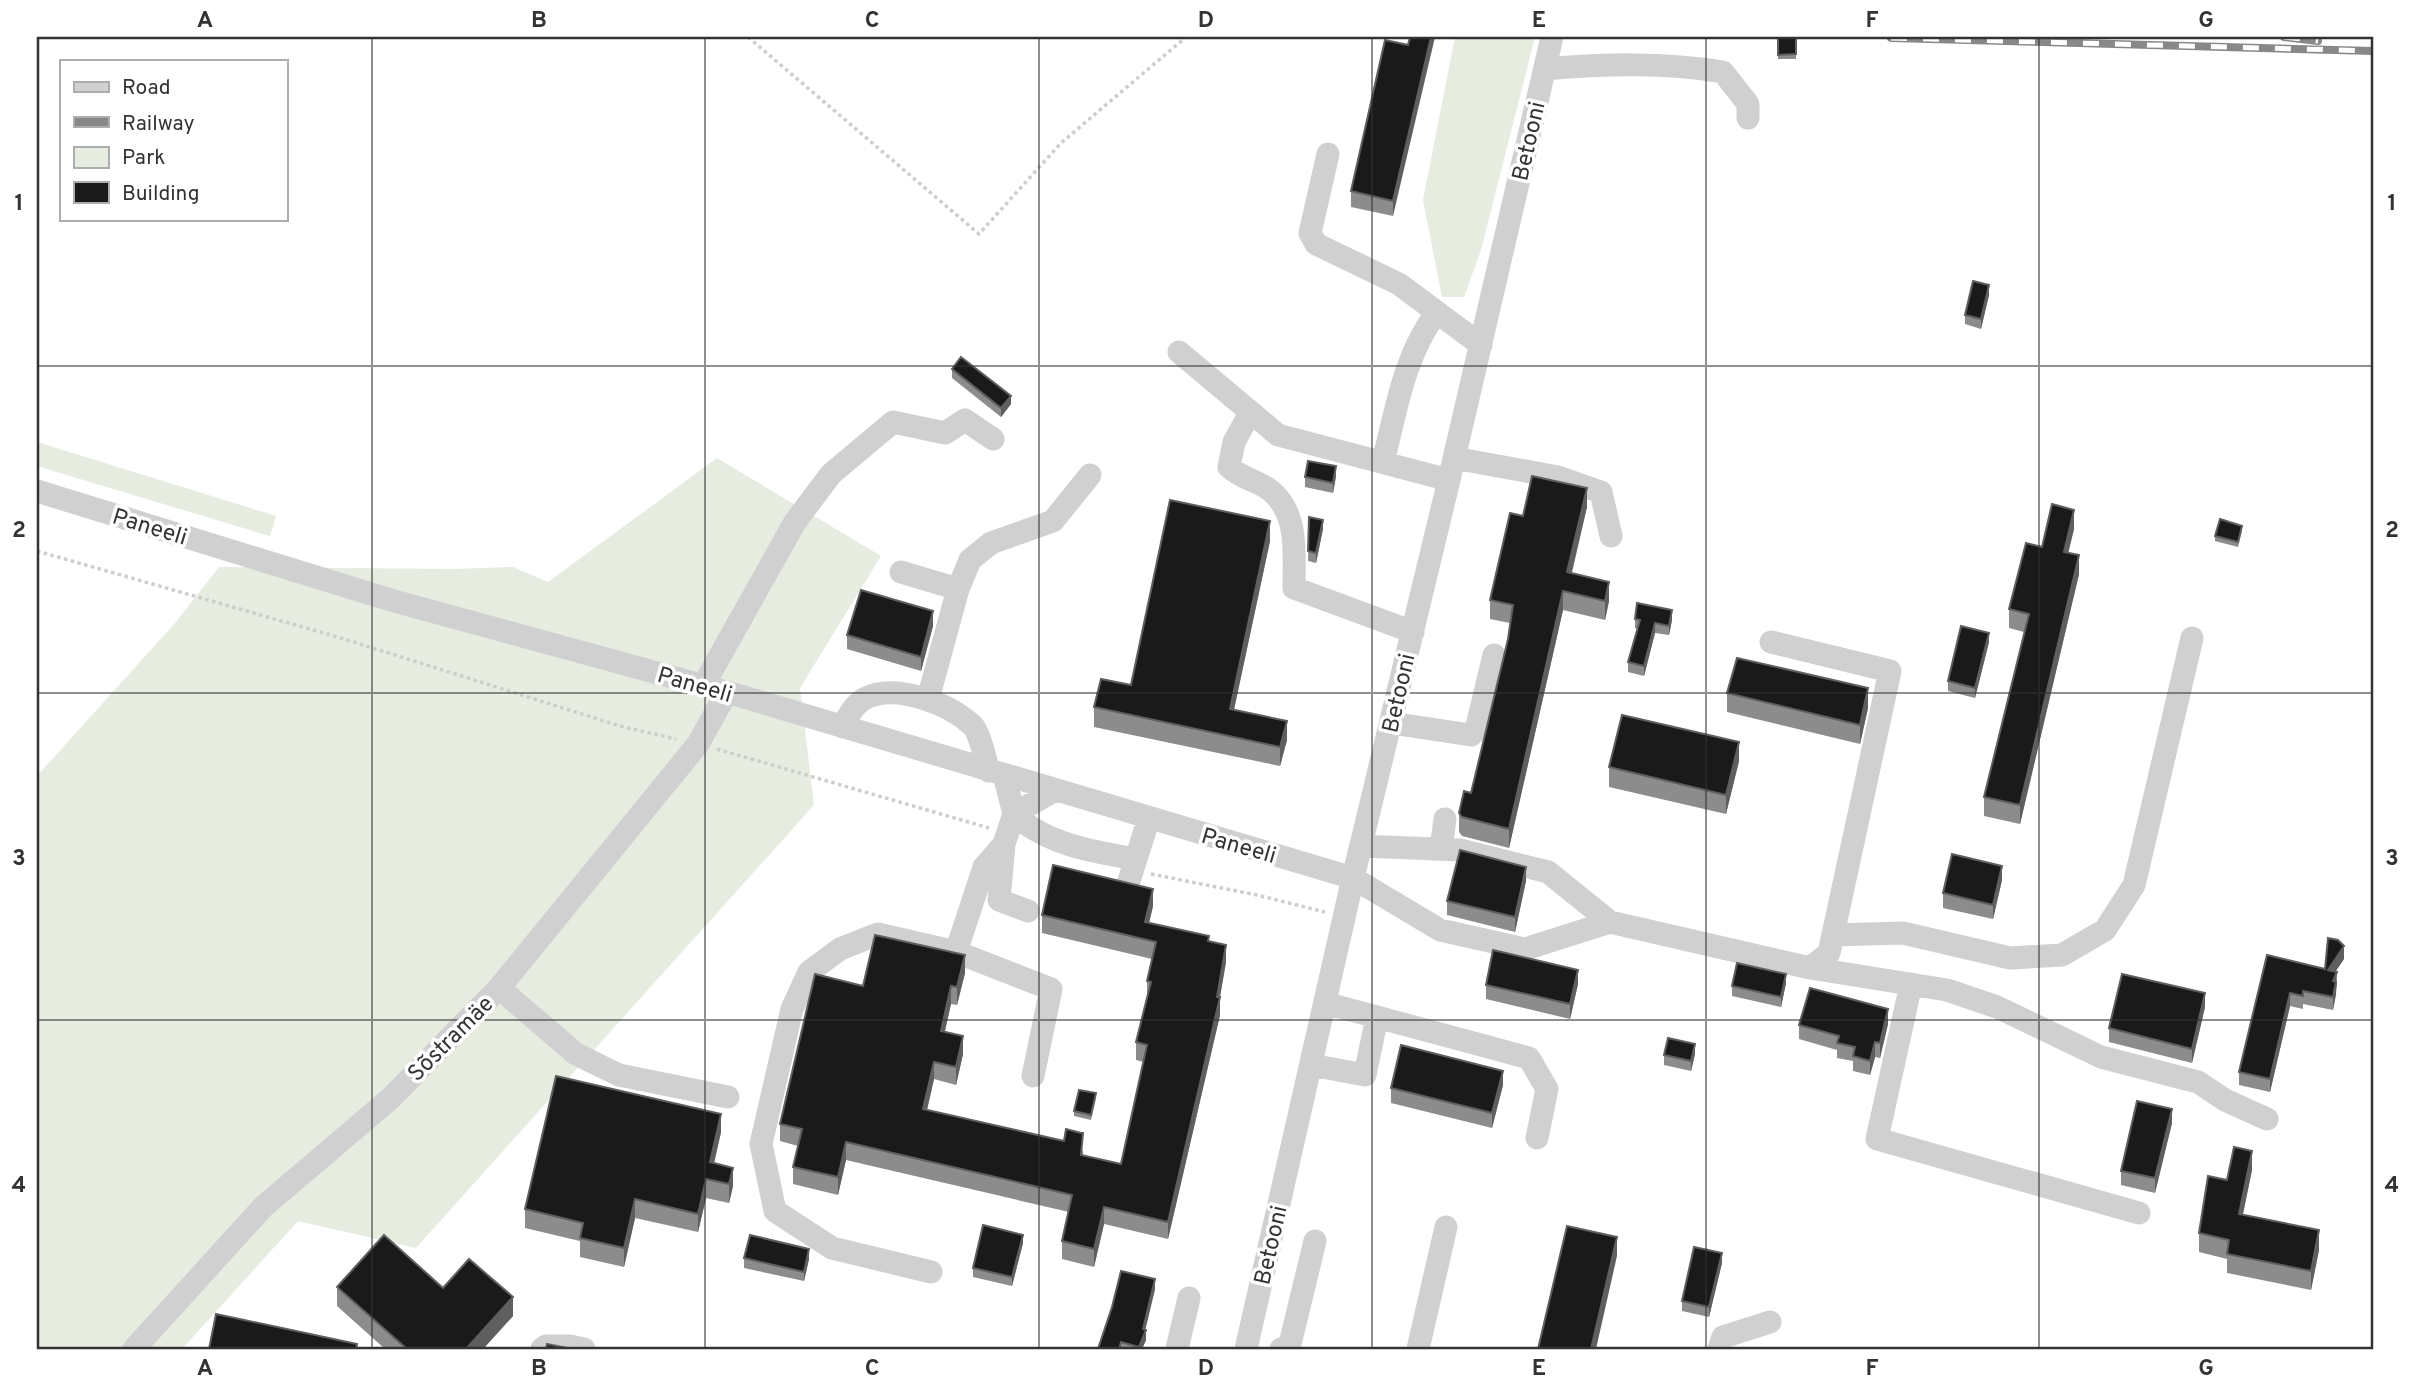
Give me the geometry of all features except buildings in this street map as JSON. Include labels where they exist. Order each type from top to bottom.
[{"type":"street","name":"Betooni","points":[[1246,1349],[1353,878],[1452,469],[1552,37]]},
{"type":"street","points":[[1545,69],[1595,65],[1690,66],[1723,72],[1748,104],[1748,118]]},
{"type":"street","points":[[1328,154],[1310,233],[1316,244],[1399,284],[1480,345]]},
{"type":"street","points":[[1383,463],[1408,366],[1423,330],[1437,312]]},
{"type":"street","points":[[1179,352],[1278,435],[1383,463],[1558,477],[1601,492],[1611,536]]},
{"type":"street","points":[[1250,413],[1234,442],[1229,467],[1240,477],[1270,489],[1287,508],[1294,542],[1294,588],[1413,632]]},
{"type":"street","points":[[703,686],[795,522],[831,474],[893,422],[945,433],[965,420],[993,439]]},
{"type":"street","points":[[928,699],[958,589],[970,560],[991,543],[1053,521],[1090,475]]},
{"type":"street","name":"Paneeli","points":[[37,491],[394,601],[726,692],[1353,878],[1440,930],[1525,949],[1610,922]]},
{"type":"street","points":[[901,572],[958,589]]},
{"type":"street","points":[[1833,935],[1903,933],[2010,958],[2062,954],[2105,930],[2134,885],[2192,638]]},
{"type":"street","points":[[1771,642],[1890,671],[1829,953],[1810,968]]},
{"type":"street","points":[[1391,723],[1471,735],[1476,730],[1494,655]]},
{"type":"street","name":"Sõstramäe","points":[[134,1349],[263,1208],[391,1098],[499,988],[698,744],[726,692]]},
{"type":"street","points":[[843,727],[851,710],[866,698],[893,693],[928,699],[949,709],[975,727],[1014,814],[1028,827],[1053,839],[1136,859]]},
{"type":"street","points":[[1028,911],[999,901],[1004,844],[1014,814],[1055,790]]},
{"type":"street","points":[[1128,884],[1149,818]]},
{"type":"street","points":[[1441,849],[1445,819]]},
{"type":"street","points":[[956,952],[984,867],[1004,844]]},
{"type":"street","points":[[1362,846],[1460,850],[1548,872],[1610,922],[1810,968],[1947,990],[1997,1007],[2101,1058],[2198,1082],[2225,1100],[2267,1119]]},
{"type":"street","points":[[931,1272],[832,1248],[775,1211],[761,1144],[792,1009],[809,972],[840,949],[878,934],[956,952],[1051,989],[1033,1076]]},
{"type":"street","points":[[1911,984],[1877,1139],[2139,1213]]},
{"type":"street","points":[[499,988],[576,1054],[619,1075],[728,1097]]},
{"type":"street","points":[[1325,1003],[1529,1058],[1547,1089],[1537,1138]]},
{"type":"street","points":[[1311,1065],[1365,1075],[1377,1017]]},
{"type":"street","points":[[1418,1349],[1446,1227]]},
{"type":"street","points":[[1281,1349],[1289,1348],[1315,1241]]},
{"type":"street","points":[[1177,1349],[1189,1298]]},
{"type":"street","points":[[1719,1349],[1723,1337],[1770,1322]]},
{"type":"street","points":[[542,1349],[545,1346],[569,1346],[584,1349]]},
{"type":"path","points":[[748,37],[979,234],[1061,143],[1186,37]]},
{"type":"green space","points":[[1455,37],[1535,37],[1481,250],[1464,297],[1442,297],[1423,200]]},
{"type":"green space","points":[[37,442],[276,516],[270,536],[37,466]]},
{"type":"green space","points":[[717,458],[881,556],[800,688],[814,805],[416,1248],[298,1221],[182,1349],[37,1349],[37,776],[175,623],[219,567],[513,567],[548,582]]},
{"type":"railway","points":[[2284,37],[2318,41]]},
{"type":"railway","points":[[1891,38],[2374,51]]}]
